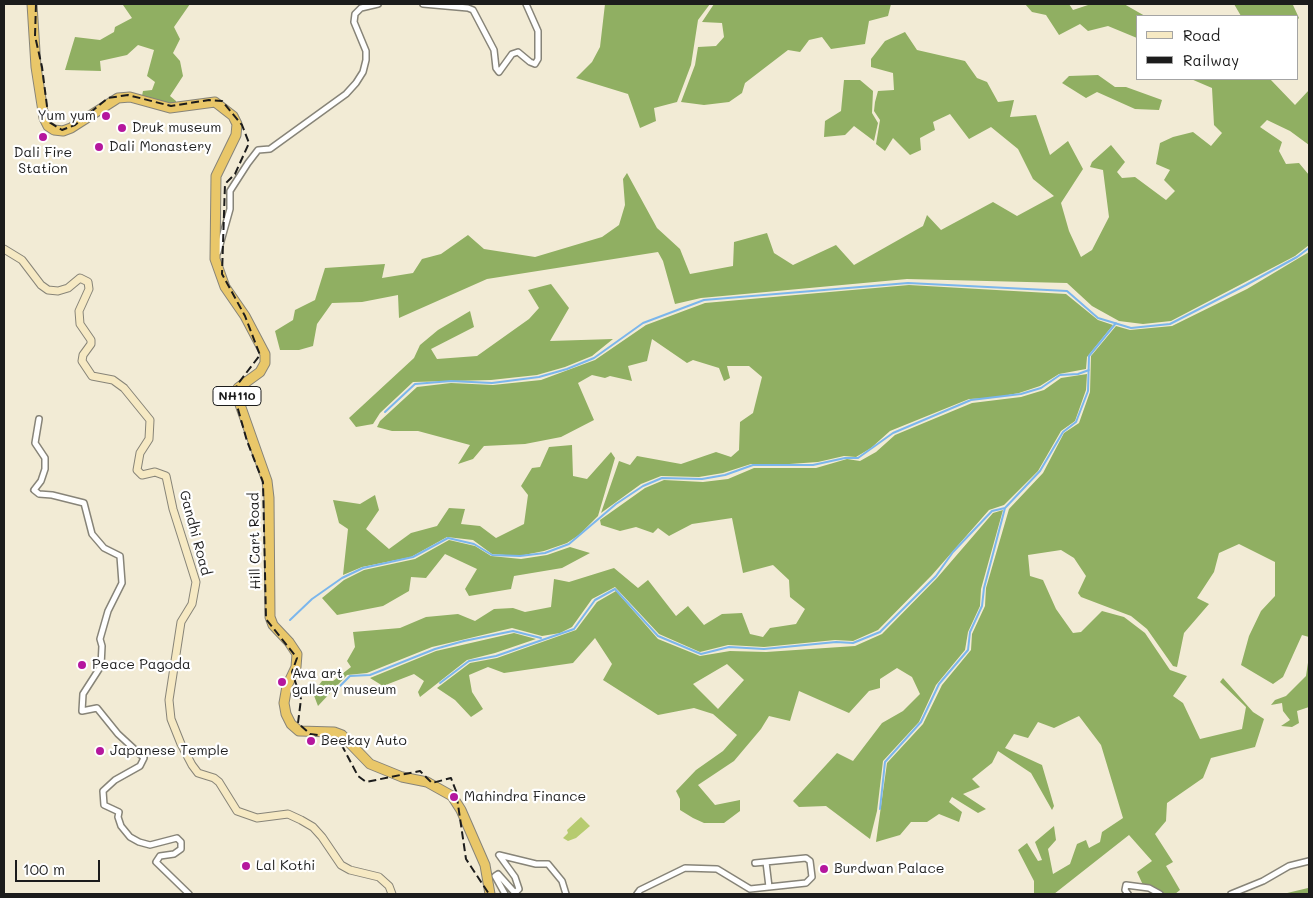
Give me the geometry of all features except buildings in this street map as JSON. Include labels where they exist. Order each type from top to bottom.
[{"type":"highway","name":"Hill Cart Road","points":[[32,4],[36,67],[44,118],[48,126],[54,130],[63,131],[71,128],[118,98],[130,97],[170,108],[215,102],[233,116],[237,124],[236,135],[216,176],[216,259],[225,287],[245,316],[265,354],[265,363],[260,372],[238,388],[237,396],[264,472],[269,498],[270,617],[273,625],[297,654],[298,661],[286,686],[284,703],[290,724],[299,732],[334,732],[342,735],[370,764],[402,777],[426,782],[452,796],[461,810],[485,865],[490,894]]},
{"type":"main road","name":"Gandhi Road","points":[[4,249],[22,260],[41,286],[48,290],[58,291],[68,288],[80,278],[88,282],[89,289],[79,311],[80,324],[91,340],[91,344],[83,355],[82,361],[92,376],[113,380],[124,388],[150,420],[149,439],[140,453],[137,470],[142,475],[155,472],[166,476],[173,509],[196,582],[192,604],[181,622],[168,700],[171,718],[180,744],[192,765],[198,773],[214,778],[219,782],[237,811],[257,818],[288,814],[301,820],[318,832],[340,865],[350,870],[379,877],[388,886],[392,894]]},
{"type":"street","points":[[216,259],[226,227],[230,191],[235,182],[258,150],[270,149],[346,94],[356,83],[363,72],[366,51],[354,22],[355,14],[361,8],[378,4]]},
{"type":"street","points":[[423,4],[473,10],[494,50],[496,68],[499,72],[512,54],[518,52],[535,64],[538,59],[538,31],[526,4]]},
{"type":"street","points":[[39,419],[35,443],[45,458],[45,469],[41,481],[34,490],[39,494],[52,495],[84,503],[92,534],[104,548],[120,556],[122,583],[108,610],[100,639],[102,646],[101,666],[83,694],[82,710],[96,708],[118,734],[144,758],[140,766],[115,780],[103,791],[104,804],[119,812],[118,817],[122,826],[130,837],[139,842],[150,845],[177,838],[182,842],[181,849],[174,854],[160,856],[156,862],[189,894]]},
{"type":"street","points":[[505,894],[495,876],[498,874],[515,893],[519,889],[515,877],[499,856],[536,864],[548,864],[562,881],[566,894]]},
{"type":"street","points":[[637,894],[640,890],[686,868],[717,869],[750,889],[806,883],[812,877],[810,861],[806,858],[755,863]]},
{"type":"street","points":[[1231,894],[1264,881],[1289,866],[1309,861]]},
{"type":"street","points":[[766,862],[769,887]]},
{"type":"street","points":[[1128,894],[1125,890],[1126,884],[1149,888],[1160,894]]},
{"type":"green space","points":[[110,4],[190,4],[174,27],[180,39],[173,53],[180,61],[183,76],[170,96],[176,101],[176,105],[142,96],[143,91],[152,90],[155,82],[147,76],[154,50],[138,45],[127,55],[100,61],[101,71],[65,70],[75,37],[100,40],[114,32],[115,27],[132,18],[123,5]]},
{"type":"green space","points":[[605,4],[710,4],[698,20],[691,65],[677,102],[654,108],[656,121],[640,128],[628,94],[576,78],[592,62],[600,47]]},
{"type":"green space","points":[[714,4],[891,4],[888,16],[869,21],[865,44],[831,49],[822,37],[809,40],[800,52],[788,50],[745,83],[742,93],[729,102],[704,105],[681,102],[695,65],[698,47],[716,46],[724,37],[722,23],[702,22]]},
{"type":"green space","points":[[1025,4],[1069,4],[1073,10],[1091,4],[1124,4],[1143,15],[1136,15],[1136,38],[1108,26],[1088,31],[1080,24],[1059,35],[1046,15],[1032,12]]},
{"type":"green space","points":[[1234,4],[1295,4],[1293,5],[1298,15],[1240,15]]},
{"type":"green space","points":[[905,32],[917,50],[965,61],[977,78],[987,82],[998,102],[1014,100],[1010,117],[1036,115],[1050,155],[1068,141],[1083,169],[1061,203],[1069,231],[1081,257],[1092,250],[1109,217],[1103,170],[1090,167],[1092,162],[1111,145],[1125,162],[1117,172],[1122,178],[1135,177],[1166,200],[1175,191],[1164,180],[1170,170],[1156,164],[1160,143],[1173,137],[1193,132],[1211,146],[1222,133],[1214,125],[1212,88],[1193,80],[1271,80],[1295,105],[1309,90],[1309,145],[1290,131],[1267,120],[1260,127],[1282,142],[1279,151],[1286,164],[1299,163],[1309,175],[1309,245],[1295,256],[1171,321],[1143,324],[1119,321],[1092,306],[1067,283],[907,279],[701,298],[675,304],[663,261],[658,252],[487,279],[399,318],[398,295],[362,302],[332,303],[317,324],[313,346],[299,350],[280,350],[275,331],[293,320],[295,310],[315,300],[325,268],[385,264],[382,278],[413,273],[422,259],[441,254],[468,235],[484,249],[535,257],[602,237],[619,225],[625,205],[623,179],[627,173],[657,228],[680,249],[690,274],[733,266],[734,242],[767,233],[774,253],[793,265],[836,245],[854,265],[923,226],[927,215],[941,230],[993,202],[1017,216],[1054,196],[1033,179],[1018,149],[991,127],[969,139],[950,114],[933,122],[935,130],[920,138],[921,150],[910,155],[893,138],[885,151],[876,144],[880,120],[874,111],[878,91],[894,90],[893,73],[871,67],[871,59],[885,41]]},
{"type":"green space","points":[[1098,75],[1115,87],[1126,87],[1162,100],[1159,110],[1135,109],[1097,92],[1086,98],[1062,83],[1069,76]]},
{"type":"green space","points":[[844,80],[860,80],[873,91],[872,113],[878,123],[874,141],[854,126],[845,135],[824,137],[825,121],[841,111]]},
{"type":"green space","points":[[1309,252],[1309,637],[1302,635],[1283,677],[1273,684],[1241,665],[1249,636],[1261,611],[1275,596],[1275,562],[1239,544],[1219,553],[1214,572],[1197,598],[1209,604],[1184,633],[1177,667],[1173,666],[1147,629],[1131,616],[1081,597],[1078,593],[1086,576],[1074,558],[1061,550],[1028,555],[1030,576],[1043,580],[1056,609],[1073,633],[1081,632],[1102,611],[1124,617],[1145,633],[1170,670],[1187,676],[1173,696],[1183,703],[1200,739],[1242,729],[1246,707],[1220,682],[1223,678],[1253,712],[1264,719],[1255,747],[1211,758],[1203,778],[1167,803],[1166,821],[1155,834],[1173,862],[1166,866],[1180,890],[1175,894],[1163,894],[1143,885],[1137,872],[1152,861],[1129,835],[1054,894],[1034,894],[1034,881],[1018,850],[1027,843],[1038,861],[1042,860],[1035,842],[1054,826],[1056,840],[1048,849],[1053,874],[1070,864],[1077,844],[1086,840],[1089,848],[1100,842],[1102,832],[1123,818],[1101,745],[1079,716],[1054,728],[1038,722],[1028,738],[1014,734],[1005,748],[1042,765],[1054,806],[1052,810],[1031,773],[998,751],[992,763],[972,779],[980,787],[963,794],[986,809],[978,813],[952,797],[949,802],[962,812],[959,822],[939,814],[927,822],[911,822],[900,835],[876,842],[887,763],[923,724],[942,685],[971,650],[972,634],[985,606],[986,588],[1009,509],[1043,473],[1064,433],[1079,423],[1090,392],[1091,356],[1116,326],[1130,330],[1172,326],[1247,289]]},
{"type":"green space","points":[[551,284],[569,308],[550,341],[613,339],[592,356],[565,367],[537,375],[491,380],[413,382],[380,413],[373,424],[356,427],[349,418],[414,358],[420,345],[438,330],[470,311],[474,327],[431,349],[437,359],[477,356],[529,319],[539,308],[528,290]]},
{"type":"green space","points":[[909,285],[1066,294],[1098,320],[1113,325],[1087,357],[1086,369],[1059,374],[1040,386],[1019,393],[992,398],[969,399],[890,431],[871,448],[856,457],[844,456],[818,462],[775,465],[751,464],[723,473],[699,477],[661,476],[641,484],[601,513],[619,461],[630,465],[637,456],[681,464],[716,452],[731,457],[739,450],[740,422],[753,413],[762,377],[749,366],[727,366],[730,378],[724,381],[719,368],[693,360],[687,363],[652,339],[647,361],[628,366],[632,381],[610,376],[605,378],[592,375],[578,383],[594,420],[561,437],[525,444],[484,446],[473,459],[458,464],[470,445],[418,431],[392,431],[377,427],[380,421],[417,387],[451,383],[493,385],[541,380],[595,360],[646,325],[705,303]]},
{"type":"green space","points":[[1087,374],[1086,390],[1075,421],[1061,431],[1038,471],[1004,505],[989,510],[932,575],[878,630],[853,641],[835,640],[764,647],[728,645],[700,652],[659,634],[615,587],[592,599],[572,627],[560,633],[542,636],[512,628],[432,647],[367,673],[347,675],[318,706],[313,693],[322,681],[333,681],[351,667],[347,661],[355,647],[353,632],[400,628],[426,617],[458,614],[475,621],[494,609],[513,608],[525,612],[551,607],[554,579],[569,582],[614,568],[638,588],[648,580],[676,616],[688,606],[704,625],[722,614],[742,613],[750,634],[763,637],[770,628],[796,624],[805,609],[790,597],[789,580],[773,565],[743,573],[732,518],[692,524],[669,536],[658,528],[653,533],[636,527],[620,531],[601,525],[600,520],[645,488],[664,480],[703,482],[728,479],[754,468],[816,468],[847,459],[860,461],[876,452],[895,435],[972,403],[1021,397],[1044,390],[1061,378]]},
{"type":"green space","points":[[572,445],[573,476],[587,479],[611,452],[615,458],[598,516],[579,535],[567,543],[544,551],[519,556],[492,554],[473,540],[447,537],[411,557],[362,567],[343,575],[348,529],[339,523],[333,500],[360,504],[375,495],[379,510],[366,529],[389,549],[411,533],[437,526],[449,508],[465,509],[461,524],[480,526],[496,538],[524,524],[528,495],[521,486],[532,468],[540,467],[549,447]]},
{"type":"green space","points":[[1003,510],[981,589],[980,606],[968,632],[965,650],[936,685],[919,722],[883,761],[877,811],[870,839],[826,806],[799,807],[793,801],[837,753],[853,761],[882,723],[903,711],[920,694],[912,677],[897,668],[880,679],[880,688],[869,691],[849,713],[799,691],[790,721],[769,716],[761,729],[734,761],[698,785],[715,805],[740,800],[740,811],[724,823],[704,823],[680,810],[680,799],[676,791],[696,770],[723,751],[737,735],[713,714],[694,708],[658,715],[603,680],[612,664],[595,638],[573,663],[504,673],[488,667],[469,675],[472,692],[483,709],[471,717],[455,700],[437,688],[470,663],[497,658],[576,630],[597,602],[616,591],[658,639],[700,656],[730,651],[766,652],[855,646],[882,634],[937,578],[993,513]],"holes":[[[727,664],[744,680],[718,709],[693,684]]]},
{"type":"green space","points":[[449,540],[475,546],[491,556],[521,559],[547,555],[570,547],[590,553],[562,568],[514,576],[511,589],[469,596],[465,589],[477,569],[445,554],[426,578],[411,577],[409,591],[383,606],[337,615],[322,598],[344,580],[364,570],[415,559]]},
{"type":"green space","points":[[514,633],[536,639],[467,660],[420,697],[418,692],[424,681],[414,674],[383,686],[370,678],[436,651]]},
{"type":"green space","points":[[1309,656],[1309,707],[1297,711],[1299,723],[1292,727],[1281,726],[1290,720],[1283,711],[1282,703],[1271,705],[1275,700],[1286,696],[1306,676]]},
{"type":"green space","points":[[581,817],[590,826],[576,838],[568,841],[563,838],[568,833],[567,830]]},
{"type":"green space","points":[[1309,869],[1309,894],[1283,894],[1308,888]]},
{"type":"waterway","points":[[385,412],[415,384],[451,381],[492,383],[539,377],[567,369],[594,358],[643,323],[704,300],[908,283],[1067,291],[1098,318],[1131,328],[1170,324],[1246,285],[1297,257],[1309,248]]},
{"type":"waterway","points":[[440,683],[469,661],[496,656],[574,629],[595,600],[615,589],[658,636],[701,654],[729,647],[764,649],[836,642],[853,643],[880,632],[936,576],[953,552],[992,511],[1005,508],[1040,471],[1063,432],[1076,422],[1088,391],[1089,356],[1116,323]]},
{"type":"waterway","points":[[290,620],[312,599],[342,578],[363,568],[413,557],[448,538],[474,544],[492,555],[520,556],[545,553],[569,544],[616,504],[643,486],[662,478],[702,479],[725,475],[753,465],[813,465],[845,458],[858,458],[893,433],[971,400],[1021,394],[1041,388],[1060,375],[1078,374],[1089,370]]},
{"type":"waterway","points":[[880,809],[885,762],[921,722],[939,684],[968,650],[970,632],[982,606],[984,588],[1005,508]]},
{"type":"waterway","points":[[335,691],[350,676],[370,675],[435,649],[464,641],[513,631],[541,638]]},
{"type":"railway","points":[[36,4],[35,36],[42,67],[49,122],[62,130],[75,125],[108,98],[128,95],[171,106],[209,100],[222,101],[242,125],[249,143],[235,174],[225,184],[222,274],[245,316],[260,355],[237,385],[234,395],[247,441],[263,482],[266,619],[297,658],[292,672],[301,699],[298,723],[310,734],[338,738],[358,776],[366,782],[420,771],[432,783],[451,778],[456,791],[466,859],[489,894]]},
{"type":"place","name":"Yum yum","points":[[106,116]]},
{"type":"place","name":"Druk museum","points":[[122,128]]},
{"type":"place","name":"Dali Fire Station","points":[[43,137]]},
{"type":"place","name":"Dali Monastery","points":[[99,147]]},
{"type":"place","name":"Peace Pagoda","points":[[82,665]]},
{"type":"place","name":"Ava art gallery museum","points":[[282,682]]},
{"type":"place","name":"Beekay Auto","points":[[311,741]]},
{"type":"place","name":"Japanese Temple","points":[[100,751]]},
{"type":"place","name":"Mahindra Finance","points":[[454,797]]},
{"type":"place","name":"Lal Kothi","points":[[246,866]]},
{"type":"place","name":"Burdwan Palace","points":[[824,869]]}]
